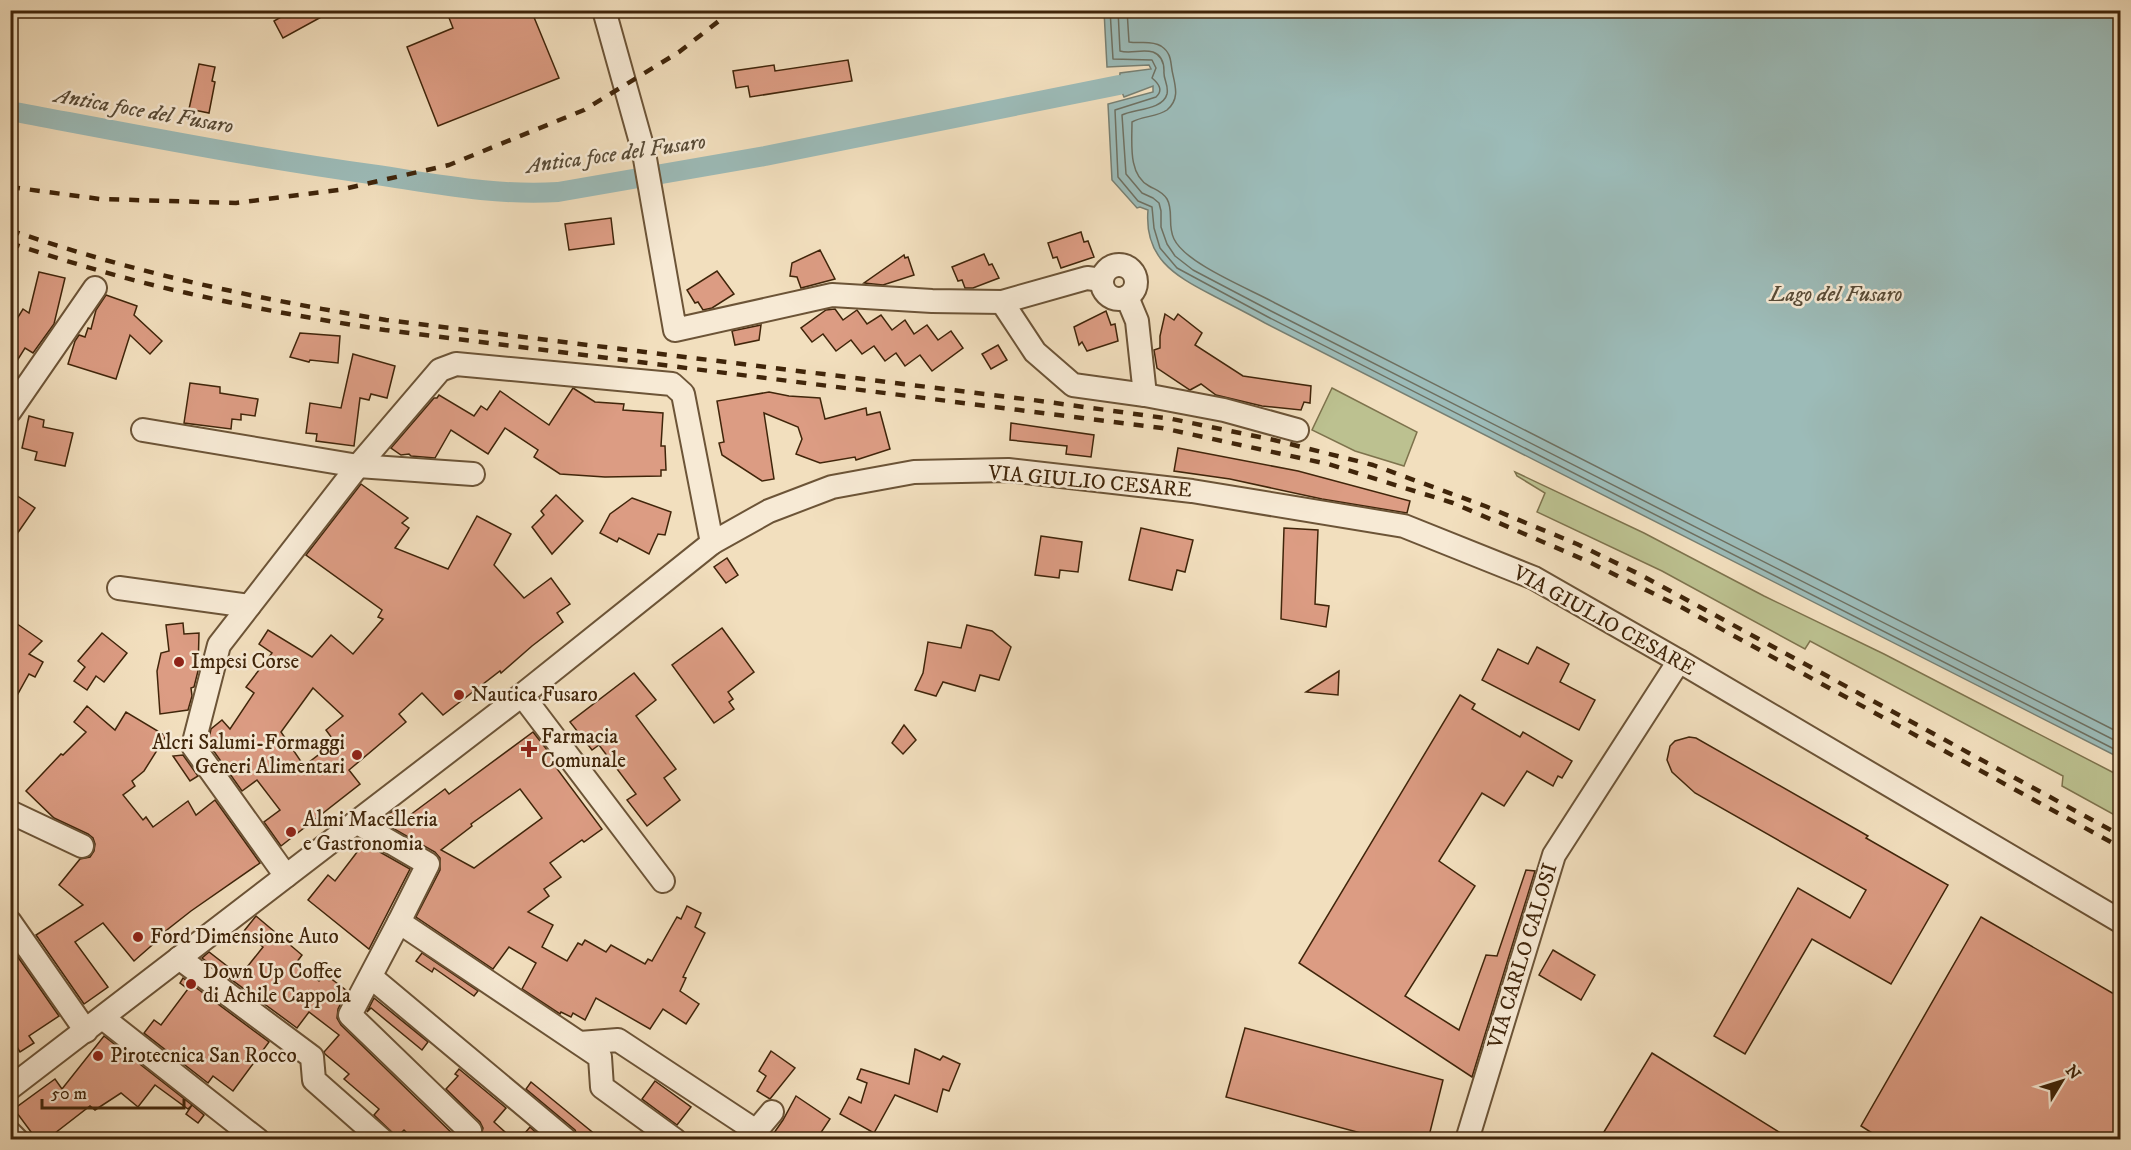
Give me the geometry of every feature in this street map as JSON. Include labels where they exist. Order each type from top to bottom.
[{"type":"street","points":[[604,10],[646,163],[675,330],[832,295],[932,301],[1002,302],[1087,278],[1101,280]]},
{"type":"street","points":[[1124,265],[1133,272],[1137,283],[1135,289],[1127,297],[1117,299],[1107,295],[1102,285],[1101,280],[1107,269],[1112,266],[1124,265]]},
{"type":"street","points":[[10,411],[95,288]]},
{"type":"street","points":[[1127,297],[1137,321],[1145,395]]},
{"type":"street","points":[[1002,302],[1035,352],[1073,385],[1145,395],[1224,410],[1297,430]]},
{"type":"street","points":[[286,876],[193,746],[219,645],[358,466],[440,370],[456,364],[672,384],[683,394],[712,543]]},
{"type":"street","points":[[143,430],[358,466],[473,474]]},
{"type":"street","name":"VIA GIULIO CESARE","points":[[10,1088],[522,694],[712,543],[769,511],[831,487],[914,472],[1008,470],[1191,491],[1404,526],[1534,578],[2121,921]]},
{"type":"street","points":[[119,588],[249,606]]},
{"type":"street","name":"VIA CARLO CALOSI","points":[[1467,1140],[1554,855],[1679,661]]},
{"type":"street","points":[[522,694],[663,881]]},
{"type":"street","points":[[10,812],[82,846]]},
{"type":"street","points":[[356,822],[428,864],[350,1016],[470,1131]]},
{"type":"street","points":[[10,922],[94,1025],[258,1140]]},
{"type":"street","points":[[399,922],[600,1057],[602,1086],[675,1140]]},
{"type":"street","points":[[180,958],[312,1057],[314,1080],[382,1140]]},
{"type":"street","points":[[371,977],[566,1140]]},
{"type":"street","points":[[580,1043],[618,1040],[756,1131],[772,1112]]},
{"type":"street","points":[[10,1133],[17,1140]]},
{"type":"green space","points":[[1332,388],[1417,432],[1404,466],[1355,451],[1312,430]]},
{"type":"green space","points":[[1515,472],[1644,533],[2120,776],[2120,818],[2062,786],[2063,776],[1810,641],[1805,649],[1662,571],[1537,512],[1545,493],[1517,476]]},
{"type":"water","name":"Lago del Fusaro","points":[[1104,11],[2120,11],[2120,758],[1265,323],[1198,288],[1174,272],[1156,252],[1148,226],[1148,210],[1137,208],[1112,180],[1108,104],[1153,92],[1153,86],[1124,97],[1119,85],[1120,73],[1151,69],[1149,65],[1107,67]]},
{"type":"building","points":[[293,10],[334,10],[283,38],[274,21]]},
{"type":"building","points":[[446,10],[531,10],[559,78],[438,126],[407,47],[453,28]]},
{"type":"building","points":[[848,60],[852,81],[750,97],[748,86],[736,88],[733,71],[774,65],[775,71]]},
{"type":"building","points":[[199,64],[215,67],[212,81],[215,82],[209,113],[189,109]]},
{"type":"building","points":[[611,218],[614,244],[569,250],[565,224]]},
{"type":"building","points":[[1081,232],[1084,242],[1088,241],[1094,257],[1061,268],[1057,257],[1053,258],[1048,243]]},
{"type":"building","points":[[820,250],[835,279],[801,288],[797,277],[790,276],[792,263]]},
{"type":"building","points":[[984,254],[999,278],[973,288],[965,288],[962,280],[958,281],[952,267]]},
{"type":"building","points":[[904,255],[905,258],[908,257],[914,275],[883,285],[864,283]]},
{"type":"building","points":[[717,271],[734,294],[712,308],[703,310],[698,302],[695,303],[687,290]]},
{"type":"building","points":[[39,272],[65,278],[54,324],[33,353],[25,348],[10,372],[10,330],[23,309],[29,313]]},
{"type":"building","points":[[106,295],[137,306],[134,315],[162,341],[150,354],[130,335],[116,379],[68,364],[75,341],[79,335],[85,337],[88,328],[91,329],[96,310]]},
{"type":"building","points":[[835,309],[843,320],[857,310],[867,324],[881,315],[892,330],[905,320],[914,334],[927,325],[938,340],[951,331],[963,348],[932,371],[920,355],[905,366],[896,353],[885,361],[874,346],[862,354],[851,340],[836,351],[823,334],[812,342],[801,328],[826,310]]},
{"type":"building","points":[[1106,311],[1111,325],[1115,324],[1118,341],[1087,351],[1082,342],[1079,345],[1074,327]]},
{"type":"building","points":[[1165,314],[1174,320],[1178,314],[1202,333],[1195,345],[1243,376],[1311,386],[1310,403],[1304,402],[1301,410],[1262,406],[1216,395],[1201,384],[1190,390],[1157,368],[1154,350],[1160,348]]},
{"type":"building","points":[[761,325],[759,340],[735,345],[732,331]]},
{"type":"building","points":[[300,333],[340,336],[338,363],[310,360],[309,362],[290,357]]},
{"type":"building","points":[[998,345],[1007,360],[991,369],[982,354]]},
{"type":"building","points":[[353,354],[395,366],[387,398],[371,394],[369,400],[360,398],[354,446],[316,441],[317,434],[306,433],[310,403],[341,408]]},
{"type":"building","points":[[190,383],[220,387],[220,393],[258,399],[255,416],[241,414],[241,420],[232,419],[231,429],[184,423]]},
{"type":"building","points":[[573,388],[595,402],[624,404],[623,410],[663,413],[661,446],[665,446],[666,470],[661,470],[661,476],[605,477],[560,474],[534,457],[538,450],[505,428],[488,454],[451,430],[435,458],[401,455],[391,448],[439,395],[474,416],[481,406],[487,410],[500,391],[549,425]]},
{"type":"building","points":[[769,392],[820,398],[825,419],[866,408],[867,415],[880,412],[890,449],[856,460],[855,457],[820,463],[796,454],[802,439],[798,427],[764,413],[774,479],[762,481],[722,455],[719,443],[724,442],[717,401]]},
{"type":"building","points":[[29,416],[44,420],[43,427],[73,433],[65,466],[35,460],[37,452],[22,448]]},
{"type":"building","points":[[1011,423],[1094,435],[1091,457],[1066,454],[1067,446],[1010,440]]},
{"type":"building","points":[[1178,448],[1298,471],[1410,501],[1407,513],[1322,499],[1230,479],[1174,471]]},
{"type":"building","points":[[361,484],[408,518],[402,523],[409,528],[395,548],[448,569],[477,516],[511,534],[494,565],[524,598],[551,578],[570,604],[557,613],[563,622],[501,673],[500,671],[443,715],[422,693],[399,714],[406,722],[349,770],[360,784],[281,846],[264,822],[280,810],[257,780],[242,791],[208,743],[211,729],[222,720],[230,729],[254,693],[246,687],[272,653],[259,644],[268,630],[312,657],[331,635],[353,654],[383,619],[378,617],[382,610],[306,555]],"holes":[[[313,688],[343,716],[326,730],[335,742],[304,766],[281,732]]]},
{"type":"building","points":[[10,491],[35,508],[10,544]]},
{"type":"building","points":[[556,495],[583,521],[552,554],[532,527],[544,515],[541,511]]},
{"type":"building","points":[[632,498],[671,512],[665,535],[658,534],[649,554],[619,538],[617,542],[600,533],[610,514]]},
{"type":"building","points":[[1141,528],[1193,540],[1185,572],[1177,570],[1172,590],[1129,580]]},
{"type":"building","points":[[1284,528],[1318,530],[1315,604],[1329,606],[1326,627],[1281,619]]},
{"type":"building","points":[[1041,536],[1082,542],[1078,572],[1060,570],[1059,578],[1035,575]]},
{"type":"building","points":[[727,558],[738,575],[726,583],[714,567]]},
{"type":"building","points":[[10,619],[42,641],[29,654],[43,662],[35,677],[29,674],[10,708]]},
{"type":"building","name":"Impesi Corse","points":[[183,623],[184,634],[199,633],[198,671],[194,687],[191,688],[192,696],[188,710],[160,714],[157,671],[161,653],[169,651],[166,625]]},
{"type":"building","points":[[967,625],[992,631],[1011,647],[999,680],[980,675],[975,691],[943,682],[936,696],[915,690],[923,673],[928,642],[961,648]]},
{"type":"building","points":[[722,628],[754,672],[728,692],[733,699],[729,702],[734,709],[714,723],[672,665]]},
{"type":"building","points":[[102,633],[127,653],[104,682],[96,676],[87,690],[74,681],[85,667],[78,661]]},
{"type":"building","points":[[1537,647],[1569,664],[1560,682],[1595,700],[1579,730],[1482,680],[1498,649],[1528,664]]},
{"type":"building","points":[[1339,671],[1338,695],[1306,692]]},
{"type":"building","points":[[634,673],[656,700],[636,716],[676,769],[664,778],[680,800],[647,826],[627,800],[636,794],[599,745],[592,750],[570,722]]},
{"type":"building","points":[[1460,695],[1475,704],[1472,709],[1520,737],[1523,732],[1572,761],[1562,778],[1558,776],[1553,786],[1527,771],[1504,806],[1482,793],[1439,861],[1475,886],[1405,996],[1459,1030],[1486,955],[1497,956],[1526,870],[1535,871],[1472,1077],[1299,963]]},
{"type":"building","points":[[87,706],[115,730],[126,712],[166,736],[144,771],[132,781],[135,786],[123,795],[143,820],[146,817],[153,827],[188,801],[196,815],[215,800],[260,863],[191,911],[158,937],[159,939],[134,961],[103,923],[75,942],[108,987],[84,1004],[36,935],[83,905],[59,885],[80,859],[90,857],[95,844],[93,838],[88,834],[54,818],[26,791],[61,754],[63,755],[86,732],[74,722]]},
{"type":"building","points":[[904,725],[916,740],[903,754],[892,743]]},
{"type":"building","points":[[533,732],[555,760],[552,762],[602,829],[550,863],[561,877],[544,889],[549,896],[528,912],[553,925],[542,947],[567,961],[578,943],[582,945],[585,940],[606,952],[611,945],[645,964],[648,959],[652,961],[677,917],[681,919],[687,906],[701,913],[695,927],[705,933],[683,977],[686,978],[680,991],[699,1004],[686,1024],[663,1009],[650,1029],[596,998],[585,1020],[573,1013],[571,1017],[561,1012],[560,1014],[522,989],[536,963],[509,947],[493,969],[416,917],[440,870],[440,858],[435,852],[380,821],[394,810],[402,821],[445,789],[449,794]],"holes":[[[520,789],[542,818],[474,868],[441,850],[472,826],[471,824]]]},
{"type":"building","points":[[1689,737],[1696,738],[1868,836],[1866,838],[1948,885],[1891,984],[1812,939],[1745,1054],[1714,1036],[1798,888],[1850,918],[1866,890],[1695,793],[1672,772],[1667,760],[1670,746],[1675,741]]},
{"type":"building","points":[[183,755],[198,776],[190,781],[173,756]]},
{"type":"building","points":[[364,843],[410,869],[369,949],[308,900],[328,875],[335,881]]},
{"type":"building","points":[[256,916],[302,955],[296,963],[319,981],[325,974],[347,991],[338,1009],[337,1018],[341,1025],[459,1140],[414,1140],[404,1130],[397,1137],[374,1115],[379,1109],[344,1079],[349,1074],[325,1054],[324,1052],[339,1035],[309,1012],[297,1028],[202,958],[209,952],[240,976],[263,947],[244,931]]},
{"type":"building","points":[[1981,917],[2121,998],[2121,1140],[1883,1140],[1861,1126]]},
{"type":"building","points":[[13,950],[59,1016],[29,1036],[34,1043],[20,1052],[16,1045],[10,1049],[10,951]]},
{"type":"building","points":[[1553,950],[1595,975],[1581,1000],[1539,975]]},
{"type":"building","points":[[422,953],[478,991],[474,996],[434,968],[432,972],[416,961]]},
{"type":"building","points":[[183,978],[269,1042],[233,1091],[213,1076],[208,1083],[144,1033],[154,1020],[161,1025],[188,989],[180,983]]},
{"type":"building","points":[[374,998],[428,1042],[422,1050],[371,1008],[367,1012]]},
{"type":"building","points":[[1245,1028],[1443,1080],[1428,1140],[1387,1140],[1226,1097]]},
{"type":"building","points":[[104,1036],[192,1105],[188,1109],[155,1085],[138,1107],[121,1093],[95,1110],[90,1106],[46,1140],[37,1140],[14,1109],[55,1079],[62,1089]]},
{"type":"building","points":[[915,1049],[940,1060],[943,1056],[960,1064],[949,1091],[943,1089],[937,1112],[895,1095],[874,1133],[840,1114],[849,1097],[861,1103],[867,1083],[857,1079],[861,1069],[909,1084]]},
{"type":"building","points":[[771,1051],[795,1068],[770,1099],[757,1091],[766,1076],[759,1071]]},
{"type":"building","points":[[1652,1053],[1792,1140],[1599,1140]]},
{"type":"building","points":[[459,1069],[506,1108],[494,1122],[514,1140],[480,1140],[483,1128],[480,1122],[446,1089],[458,1076],[455,1074]]},
{"type":"building","points":[[655,1081],[691,1107],[677,1125],[642,1099]]},
{"type":"building","points":[[531,1082],[602,1140],[579,1140],[575,1130],[526,1089]]},
{"type":"building","points":[[796,1096],[830,1119],[816,1140],[769,1140],[783,1120]]},
{"type":"building","points":[[192,1105],[204,1115],[198,1123],[186,1114]]},
{"type":"building","points":[[530,1127],[544,1140],[519,1140]]},
{"type":"waterway","name":"Antica foce del Fusaro","points":[[10,111],[331,168],[467,188],[535,193],[558,192],[765,156],[1119,85]]},
{"type":"railway","points":[[10,187],[100,199],[236,203],[339,190],[449,165],[584,110],[679,52],[733,10]]},
{"type":"railway","points":[[10,230],[150,272],[244,294],[338,312],[386,320],[1172,419],[1274,440],[1373,465],[1485,506],[1577,544],[1641,575],[2120,835]]},
{"type":"railway","points":[[10,243],[165,288],[261,309],[336,322],[1162,428],[1328,464],[1453,503],[1587,561],[1683,608],[2120,847]]},
{"type":"place","name":"Impesi Corse","points":[[179,662]]},
{"type":"place","name":"Nautica Fusaro","points":[[459,695]]},
{"type":"place","name":"Farmacia Comunale","points":[[529,749]]},
{"type":"place","name":"Alcri Salumi-Formaggi Generi Alimentari","points":[[357,755]]},
{"type":"place","name":"Almi Macelleria e Gastronomia","points":[[291,832]]},
{"type":"place","name":"Ford Dimensione Auto","points":[[138,937]]},
{"type":"place","name":"Down Up Coffee di Achile Cappola","points":[[191,984]]},
{"type":"place","name":"Pirotecnica San Rocco","points":[[98,1056]]}]
